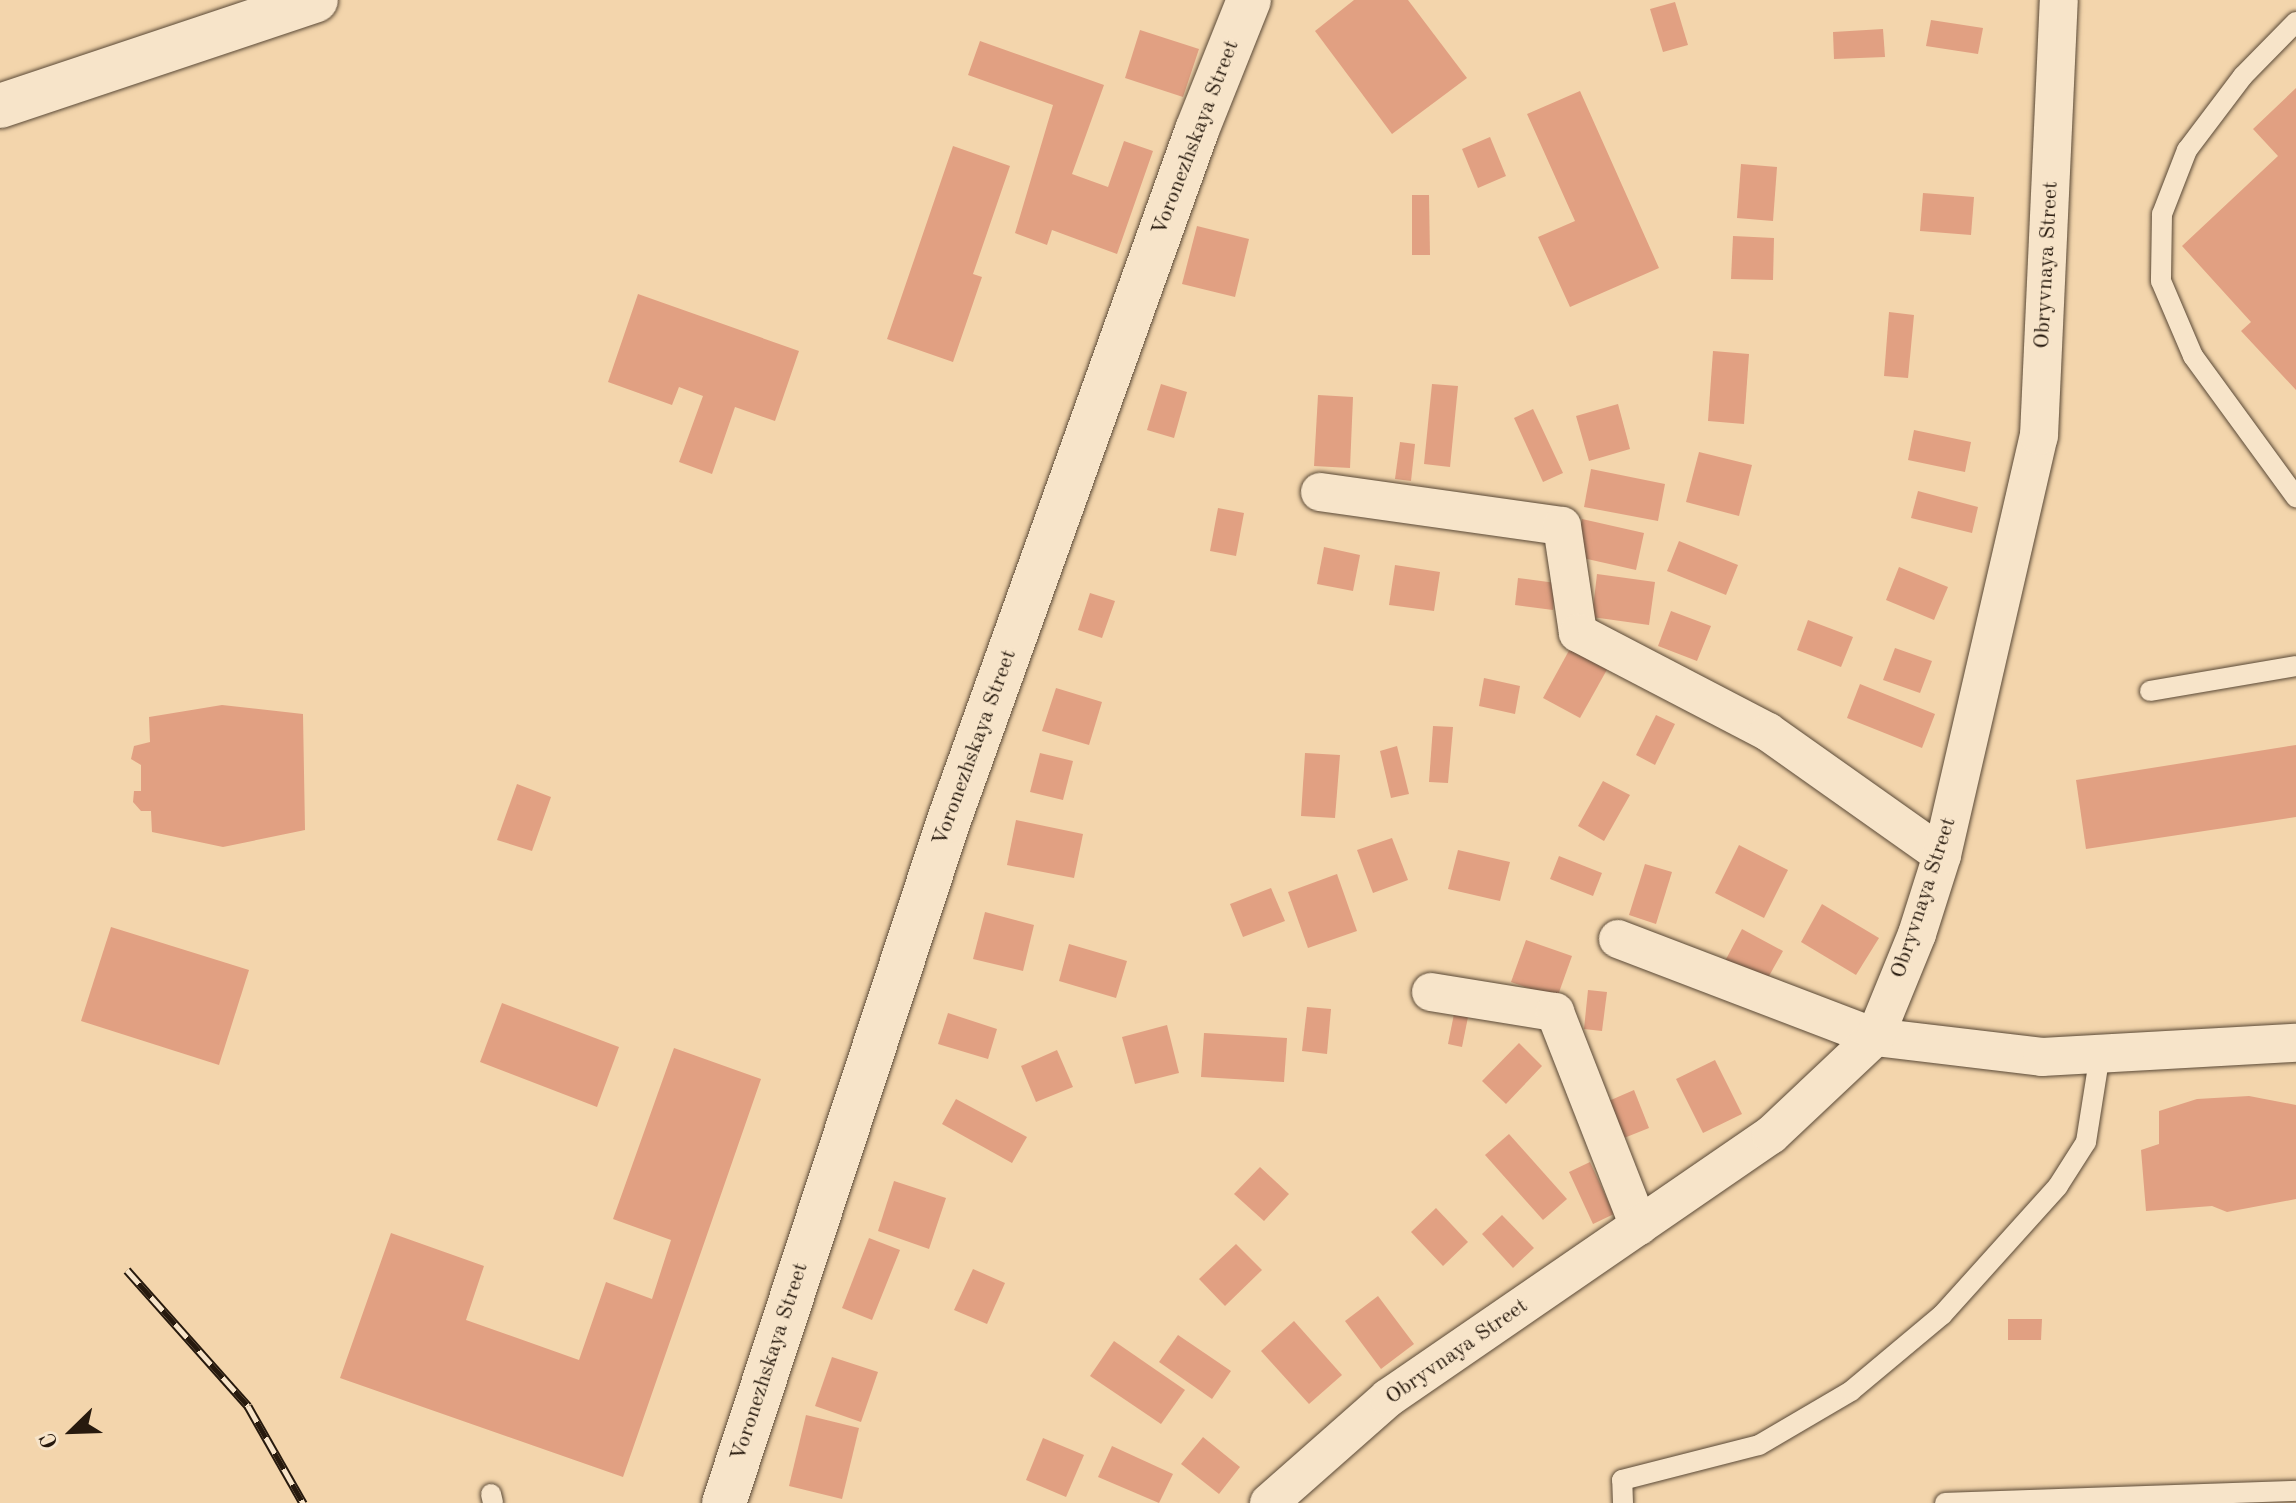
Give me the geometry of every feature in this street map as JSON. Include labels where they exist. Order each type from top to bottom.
[{"type":"street","points":[[0,106],[316,0]]},
{"type":"street","name":"Voronezhskaya Street","points":[[724,1503],[949,820],[1197,130],[1249,0]]},
{"type":"street","name":"Obryvnaya Street","points":[[1269,1503],[1388,1398],[1771,1135],[1875,1037],[1917,934],[1942,855],[2039,436],[2059,0]]},
{"type":"street","points":[[1320,492],[1562,526],[1578,633],[1768,732],[1942,855]]},
{"type":"street","points":[[1618,939],[1875,1037],[2042,1057],[2296,1043]]},
{"type":"street","points":[[1431,992],[1555,1012],[1639,1226]]},
{"type":"lane","points":[[2296,22],[2243,76],[2187,150],[2162,214],[2161,281],[2193,356],[2296,497]]},
{"type":"lane","points":[[2150,691],[2296,666]]},
{"type":"lane","points":[[1623,1503],[1622,1480],[1759,1445],[1851,1391],[1942,1315],[2058,1186],[2086,1142],[2100,1054]]},
{"type":"lane","points":[[1945,1503],[2296,1491]]},
{"type":"building","points":[[1354,0],[1408,0],[1467,78],[1392,134],[1315,31]]},
{"type":"building","points":[[1675,2],[1688,45],[1663,52],[1650,9]]},
{"type":"building","points":[[1931,20],[1983,28],[1978,54],[1926,46]]},
{"type":"building","points":[[1883,29],[1885,57],[1834,59],[1833,32]]},
{"type":"building","points":[[1140,30],[1199,49],[1183,97],[1125,78]]},
{"type":"building","points":[[980,41],[1104,85],[1072,174],[1108,187],[1124,141],[1153,151],[1117,254],[1052,230],[1047,245],[1015,233],[1053,105],[968,75]]},
{"type":"building","points":[[2296,88],[2296,390],[2241,331],[2251,322],[2182,246],[2278,156],[2253,129]]},
{"type":"building","points":[[1580,91],[1659,268],[1570,307],[1538,237],[1575,221],[1527,114]]},
{"type":"building","points":[[1490,137],[1506,176],[1478,188],[1462,149]]},
{"type":"building","points":[[953,146],[1010,166],[973,274],[982,277],[953,362],[887,339]]},
{"type":"building","points":[[1741,164],[1777,167],[1773,221],[1737,218]]},
{"type":"building","points":[[1923,193],[1974,197],[1971,235],[1920,231]]},
{"type":"building","points":[[1412,195],[1429,195],[1430,255],[1412,255]]},
{"type":"building","points":[[1197,226],[1249,239],[1235,297],[1182,284]]},
{"type":"building","points":[[1733,236],[1774,238],[1773,280],[1731,279]]},
{"type":"building","points":[[638,294],[799,351],[775,421],[735,407],[712,474],[679,462],[703,396],[679,387],[672,405],[608,382]]},
{"type":"building","points":[[1889,312],[1914,315],[1908,378],[1884,376]]},
{"type":"building","points":[[1713,351],[1749,354],[1744,424],[1708,421]]},
{"type":"building","points":[[1161,384],[1187,392],[1174,438],[1147,430]]},
{"type":"building","points":[[1432,384],[1458,386],[1450,467],[1424,464]]},
{"type":"building","points":[[1318,395],[1353,397],[1350,468],[1314,466]]},
{"type":"building","points":[[1618,404],[1630,449],[1589,461],[1576,416]]},
{"type":"building","points":[[1533,409],[1563,473],[1543,482],[1514,418]]},
{"type":"building","points":[[1914,430],[1971,442],[1965,472],[1908,460]]},
{"type":"building","points":[[1400,442],[1415,444],[1411,481],[1395,479]]},
{"type":"building","points":[[1699,452],[1752,465],[1739,516],[1686,502]]},
{"type":"building","points":[[1591,469],[1665,484],[1658,521],[1584,507]]},
{"type":"building","points":[[1918,491],[1978,507],[1972,533],[1911,518]]},
{"type":"building","points":[[1218,508],[1244,513],[1236,556],[1210,551]]},
{"type":"building","points":[[1582,519],[1644,533],[1636,570],[1574,556]]},
{"type":"building","points":[[1679,541],[1738,565],[1726,595],[1667,571]]},
{"type":"building","points":[[1324,547],[1360,555],[1353,591],[1317,584]]},
{"type":"building","points":[[1395,565],[1440,572],[1434,611],[1389,605]]},
{"type":"building","points":[[1899,567],[1948,587],[1934,620],[1886,600]]},
{"type":"building","points":[[1597,574],[1655,582],[1649,625],[1592,617]]},
{"type":"building","points":[[1518,578],[1556,583],[1553,610],[1515,605]]},
{"type":"building","points":[[1090,593],[1115,601],[1102,638],[1078,630]]},
{"type":"building","points":[[1671,611],[1711,626],[1697,661],[1658,646]]},
{"type":"building","points":[[1808,620],[1853,637],[1841,667],[1797,650]]},
{"type":"building","points":[[1572,645],[1609,666],[1580,718],[1543,698]]},
{"type":"building","points":[[1895,648],[1932,661],[1920,693],[1883,680]]},
{"type":"building","points":[[1484,678],[1520,686],[1515,714],[1479,706]]},
{"type":"building","points":[[1860,684],[1935,714],[1922,748],[1847,718]]},
{"type":"building","points":[[1056,688],[1102,702],[1089,745],[1042,731]]},
{"type":"building","points":[[222,705],[303,714],[305,830],[223,847],[152,832],[151,811],[141,811],[133,802],[134,791],[141,791],[141,765],[131,759],[134,746],[150,742],[149,717]]},
{"type":"building","points":[[1656,715],[1675,724],[1655,765],[1636,755]]},
{"type":"building","points":[[1433,726],[1453,727],[1448,783],[1429,782]]},
{"type":"building","points":[[2296,745],[2296,817],[2086,849],[2076,780]]},
{"type":"building","points":[[1397,746],[1409,794],[1391,798],[1380,751]]},
{"type":"building","points":[[1040,753],[1073,761],[1063,800],[1030,792]]},
{"type":"building","points":[[1305,753],[1340,755],[1335,818],[1301,816]]},
{"type":"building","points":[[1603,781],[1630,795],[1604,841],[1578,826]]},
{"type":"building","points":[[517,784],[551,797],[532,851],[497,840]]},
{"type":"building","points":[[1016,820],[1083,834],[1074,878],[1007,865]]},
{"type":"building","points":[[1392,838],[1408,880],[1373,893],[1357,850]]},
{"type":"building","points":[[1739,845],[1788,870],[1764,918],[1715,893]]},
{"type":"building","points":[[1458,850],[1510,862],[1500,901],[1448,889]]},
{"type":"building","points":[[1559,856],[1602,873],[1593,896],[1550,879]]},
{"type":"building","points":[[1645,864],[1672,872],[1656,924],[1629,915]]},
{"type":"building","points":[[1337,874],[1357,931],[1308,948],[1288,892]]},
{"type":"building","points":[[1271,888],[1285,921],[1243,937],[1230,904]]},
{"type":"building","points":[[1822,904],[1879,938],[1856,975],[1801,942]]},
{"type":"building","points":[[985,912],[1034,925],[1023,971],[973,959]]},
{"type":"building","points":[[111,927],[249,970],[219,1065],[81,1021]]},
{"type":"building","points":[[1742,929],[1783,951],[1764,985],[1724,963]]},
{"type":"building","points":[[1526,940],[1572,956],[1557,998],[1511,982]]},
{"type":"building","points":[[1069,944],[1127,961],[1116,998],[1059,981]]},
{"type":"building","points":[[1588,990],[1607,992],[1602,1031],[1584,1029]]},
{"type":"building","points":[[502,1003],[619,1047],[597,1107],[480,1062]]},
{"type":"building","points":[[1307,1007],[1331,1009],[1327,1054],[1302,1051]]},
{"type":"building","points":[[1455,1009],[1469,1012],[1462,1047],[1448,1044]]},
{"type":"building","points":[[948,1013],[997,1029],[988,1059],[938,1044]]},
{"type":"building","points":[[1167,1025],[1179,1073],[1135,1084],[1122,1037]]},
{"type":"building","points":[[1204,1033],[1287,1038],[1284,1082],[1201,1077]]},
{"type":"building","points":[[1519,1043],[1542,1066],[1506,1104],[1482,1081]]},
{"type":"building","points":[[674,1048],[761,1079],[623,1477],[340,1378],[391,1233],[484,1266],[466,1320],[579,1360],[606,1282],[652,1299],[671,1240],[613,1219]]},
{"type":"building","points":[[1057,1050],[1073,1087],[1036,1102],[1021,1066]]},
{"type":"building","points":[[1715,1060],[1742,1114],[1703,1133],[1676,1079]]},
{"type":"building","points":[[1634,1090],[1649,1128],[1619,1140],[1604,1103]]},
{"type":"building","points":[[2249,1096],[2296,1105],[2296,1199],[2227,1212],[2212,1206],[2146,1211],[2141,1150],[2159,1144],[2159,1111],[2197,1099]]},
{"type":"building","points":[[956,1099],[1027,1137],[1012,1163],[942,1124]]},
{"type":"building","points":[[1509,1134],[1567,1199],[1543,1220],[1485,1155]]},
{"type":"building","points":[[1590,1162],[1614,1214],[1593,1224],[1569,1172]]},
{"type":"building","points":[[1260,1167],[1289,1194],[1264,1221],[1234,1194]]},
{"type":"building","points":[[894,1181],[946,1198],[929,1249],[878,1231]]},
{"type":"building","points":[[1436,1208],[1468,1242],[1443,1266],[1411,1232]]},
{"type":"building","points":[[1502,1215],[1534,1248],[1513,1268],[1482,1234]]},
{"type":"building","points":[[869,1238],[900,1250],[872,1320],[842,1308]]},
{"type":"building","points":[[1236,1244],[1262,1270],[1225,1306],[1199,1279]]},
{"type":"building","points":[[973,1269],[1005,1283],[987,1324],[954,1310]]},
{"type":"building","points":[[1378,1296],[1414,1344],[1381,1369],[1345,1321]]},
{"type":"building","points":[[2008,1319],[2042,1319],[2041,1340],[2008,1340]]},
{"type":"building","points":[[1294,1321],[1342,1375],[1309,1404],[1261,1351]]},
{"type":"building","points":[[1178,1335],[1231,1371],[1212,1399],[1159,1362]]},
{"type":"building","points":[[1114,1341],[1185,1390],[1161,1424],[1090,1376]]},
{"type":"building","points":[[832,1357],[878,1372],[861,1422],[815,1406]]},
{"type":"building","points":[[806,1415],[859,1428],[842,1499],[789,1486]]},
{"type":"building","points":[[1203,1437],[1240,1467],[1219,1494],[1181,1464]]},
{"type":"building","points":[[1043,1438],[1084,1455],[1066,1497],[1026,1480]]},
{"type":"building","points":[[1112,1446],[1173,1474],[1159,1503],[1098,1477]]},
{"type":"railway","points":[[127,1270],[248,1406],[303,1503]]}]
